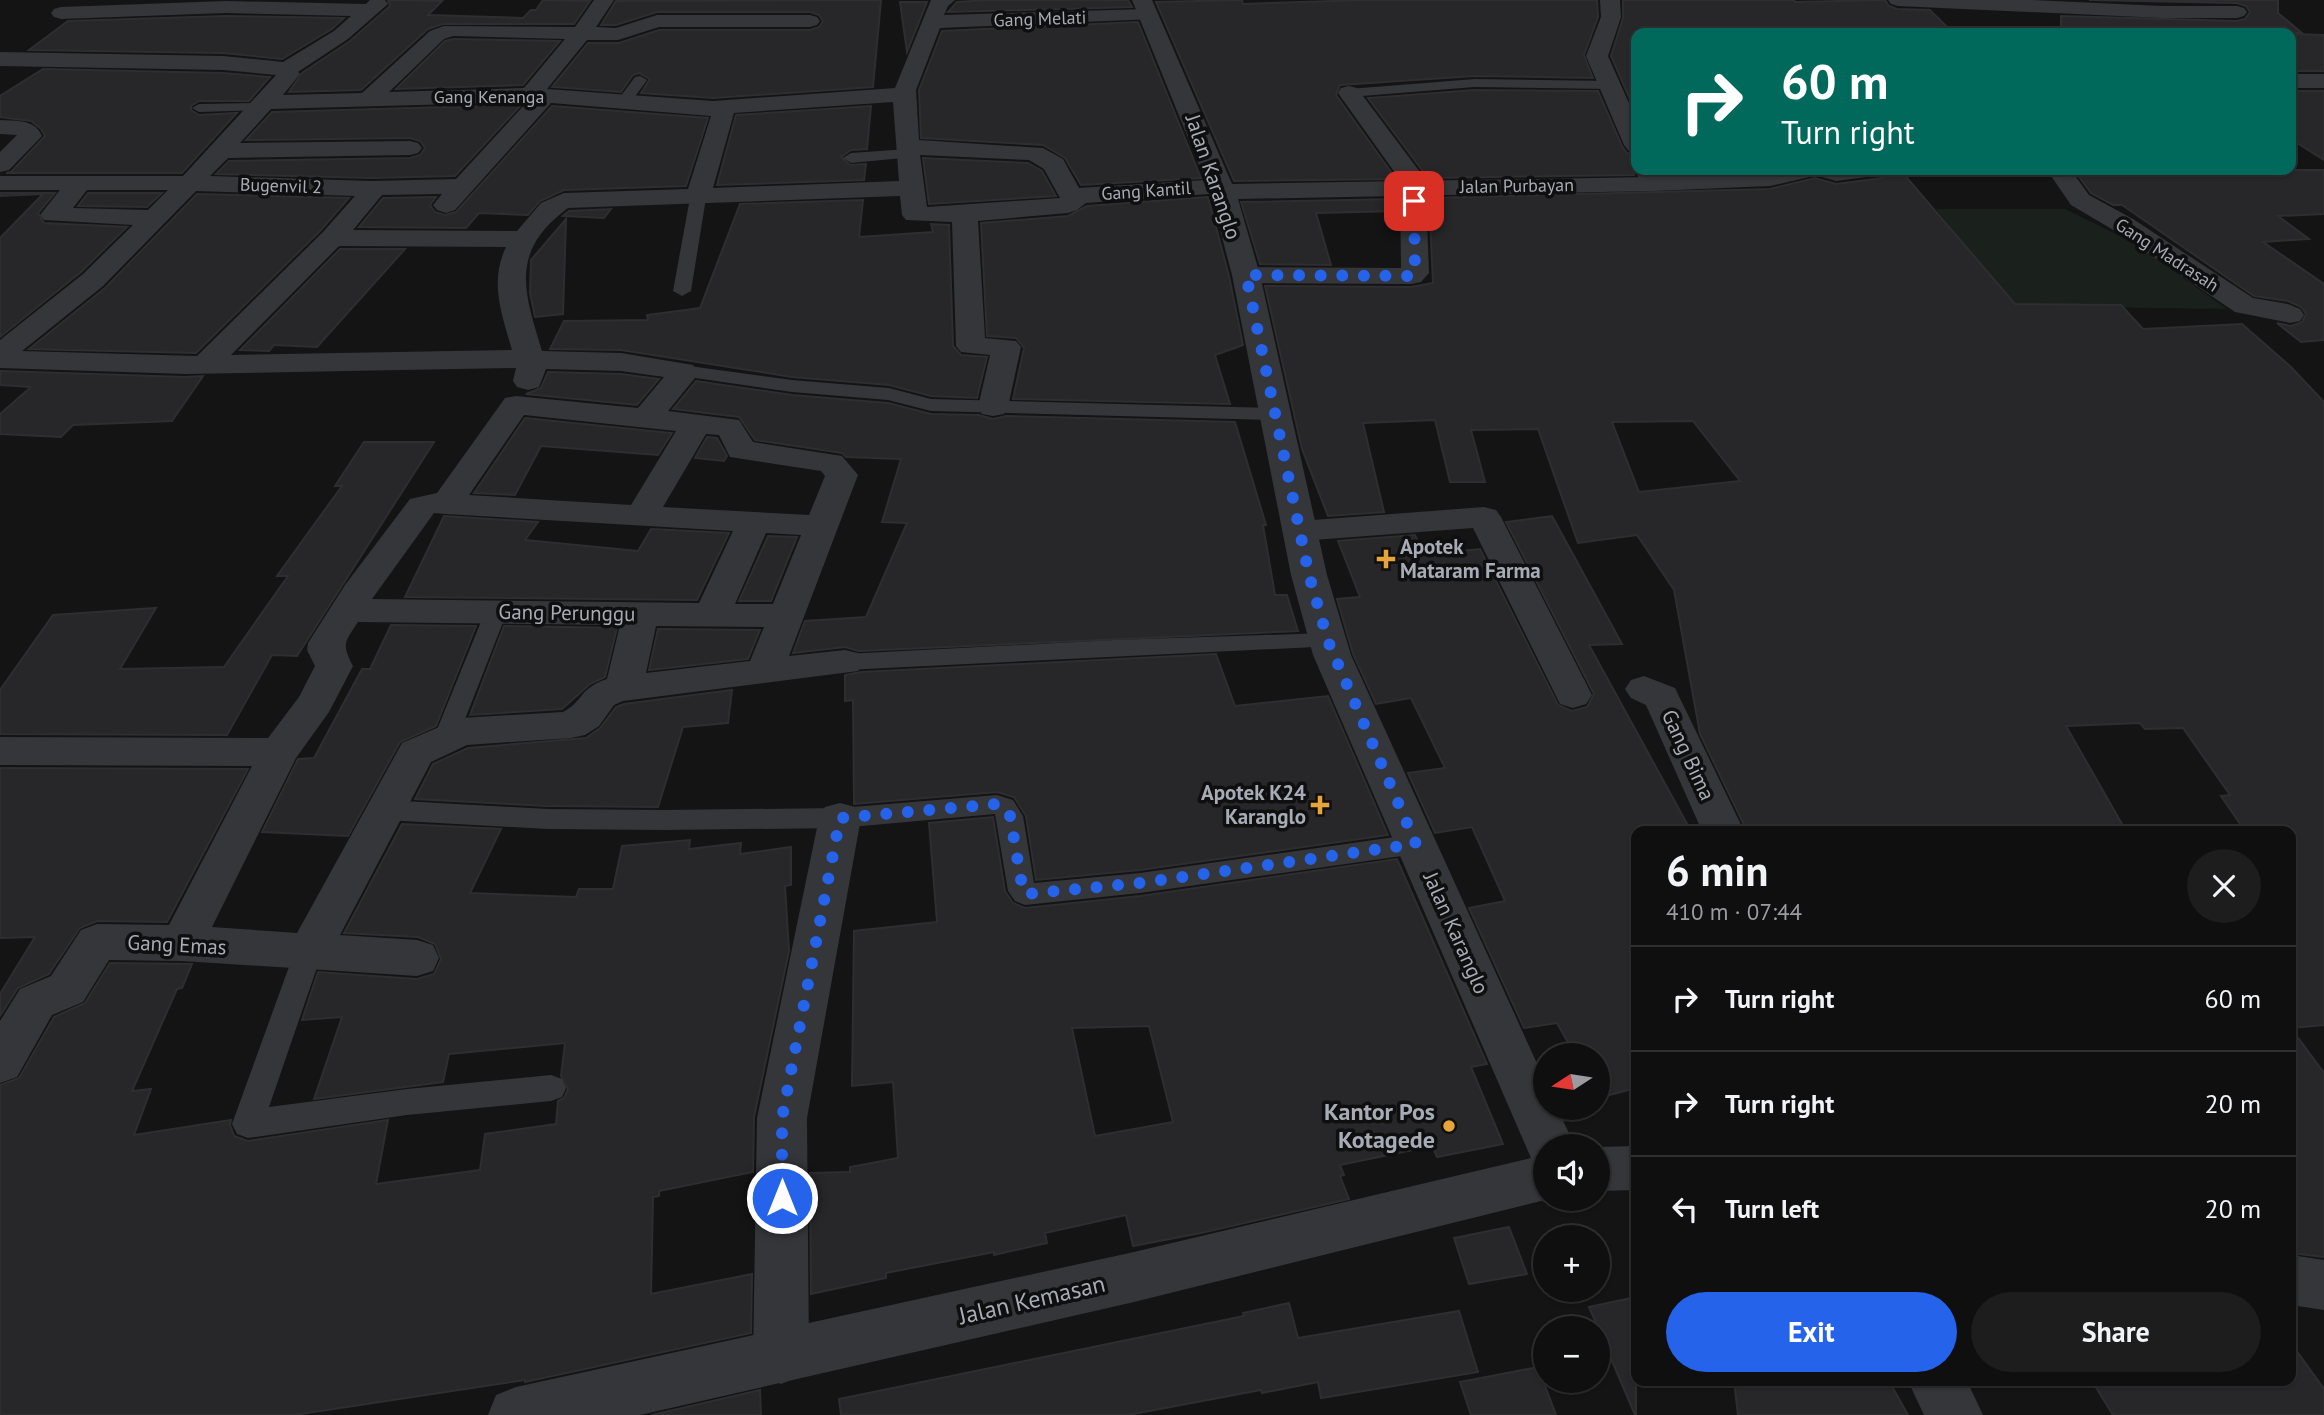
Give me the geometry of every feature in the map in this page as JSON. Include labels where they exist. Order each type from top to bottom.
[{"type":"street","points":[[417,238],[538,96],[604,0]]},
{"type":"street","points":[[657,21],[675,0]]},
{"type":"street","points":[[946,0],[939,3],[905,94],[913,188],[903,216],[965,214],[971,346],[1006,347],[993,407]]},
{"type":"street","points":[[1610,0],[1612,20],[1596,51],[1631,133]]},
{"type":"street","points":[[1898,0],[2042,11],[2237,12]]},
{"type":"street","points":[[0,74],[8,59],[39,36],[68,6],[376,5]]},
{"type":"street","points":[[8,59],[223,63],[286,70],[351,27],[376,5]]},
{"type":"street","name":"Gang Melati","points":[[932,23],[1145,8]]},
{"type":"street","name":"Jalan Karanglo","points":[[1145,8],[1192,113],[1222,189],[1246,275],[1300,531],[1328,641],[1545,1134]]},
{"type":"street","points":[[369,99],[440,33],[451,30],[622,34],[657,21],[810,21]]},
{"type":"street","points":[[351,27],[386,27]]},
{"type":"street","points":[[223,63],[254,42]]},
{"type":"street","points":[[0,356],[93,280],[155,218],[221,151],[289,74],[286,70]]},
{"type":"street","points":[[2296,81],[2324,81]]},
{"type":"street","points":[[1246,275],[1411,276],[1415,273],[1416,188],[1349,93]]},
{"type":"street","name":"Gang Kenanga","points":[[262,104],[538,96],[622,104],[713,108],[905,94]]},
{"type":"street","points":[[605,126],[622,104]]},
{"type":"street","points":[[698,198],[723,113],[713,108]]},
{"type":"street","points":[[0,127],[21,128],[29,132],[30,136],[0,165]]},
{"type":"street","points":[[221,151],[410,148]]},
{"type":"street","points":[[908,150],[1034,153],[1054,164],[1071,196]]},
{"type":"street","name":"Jalan Purbayan","points":[[1222,189],[1416,188],[1650,177],[1770,178],[1785,175]]},
{"type":"street","name":"Gang Madrasah","points":[[2062,175],[2080,200],[2124,225],[2245,306],[2278,310],[2290,315]]},
{"type":"street","name":"Bugenvil 2","points":[[0,183],[188,183],[373,190],[381,187],[464,186]]},
{"type":"street","points":[[80,183],[53,215],[155,218]]},
{"type":"street","points":[[446,504],[516,405],[533,372],[509,282],[510,264],[523,239],[557,203],[913,188]]},
{"type":"street","name":"Gang Kantil","points":[[965,214],[1068,205],[1074,201],[1071,196],[1222,189]]},
{"type":"street","points":[[206,364],[332,238],[373,190]]},
{"type":"street","points":[[332,238],[523,239]]},
{"type":"street","points":[[0,356],[206,364],[530,360],[621,362],[682,371],[684,373],[646,419]]},
{"type":"street","points":[[516,405],[728,427],[741,450],[831,463],[839,468],[842,475],[764,672]]},
{"type":"street","points":[[641,515],[696,424]]},
{"type":"street","points":[[181,943],[279,752],[328,681],[334,666],[326,650],[326,643],[422,506],[433,503],[821,526]]},
{"type":"street","points":[[1300,531],[1484,517],[1573,695]]},
{"type":"street","points":[[712,615],[754,523]]},
{"type":"street","name":"Gang Perunggu","points":[[348,610],[786,616]]},
{"type":"street","points":[[624,687],[641,614]]},
{"type":"street","points":[[308,953],[416,753],[460,732],[571,725],[585,718],[600,696],[624,687],[845,662]]},
{"type":"street","name":"Gang Bima","points":[[1644,689],[1661,697],[1721,826]]},
{"type":"street","points":[[0,751],[279,752]]},
{"type":"street","points":[[781,1357],[782,1118],[840,818]]},
{"type":"street","name":"Gang Emas","points":[[0,1063],[18,1002],[60,994],[72,984],[97,942],[181,943],[417,958]]},
{"type":"street","points":[[1610,1169],[1631,1168]]},
{"type":"street","name":"Jalan Kemasan","points":[[516,1415],[587,1407],[781,1357],[1134,1277],[1533,1180]]},
{"type":"street","points":[[2296,1281],[2324,1285]]},
{"type":"street","points":[[1939,1386],[1955,1415]]},
{"type":"lane","points":[[622,104],[640,80]]},
{"type":"lane","points":[[1349,93],[1475,83],[1610,85]]},
{"type":"lane","points":[[199,108],[262,104]]},
{"type":"lane","points":[[851,158],[908,150]]},
{"type":"lane","points":[[682,290],[698,198]]},
{"type":"lane","points":[[682,371],[792,386],[889,394],[931,405],[1275,414]]},
{"type":"lane","points":[[446,737],[496,612]]},
{"type":"lane","points":[[845,662],[1115,648],[1328,641]]},
{"type":"lane","points":[[385,810],[548,819],[840,818],[997,804],[1004,807],[1010,816],[1023,891],[1026,894],[1140,883],[1416,844]]},
{"type":"lane","points":[[308,953],[248,1124],[407,1102],[551,1088]]},
{"type":"shaded area","points":[[1936,209],[2065,209],[2134,243],[2227,309],[2012,306]]},
{"type":"building","points":[[388,0],[442,1],[428,15],[523,18],[531,10],[536,10],[543,0],[590,1],[574,24],[443,24],[428,29],[361,90],[289,92],[302,73],[350,41],[390,6]]},
{"type":"building","points":[[881,0],[873,87],[713,98],[641,93],[650,79],[639,73],[633,75],[621,92],[552,87],[588,43],[619,43],[659,30],[810,30],[819,27],[823,21],[819,15],[810,12],[657,12],[616,25],[601,25],[616,1]]},
{"type":"building","points":[[1128,0],[1132,7],[948,12],[957,2]]},
{"type":"building","points":[[1242,0],[1243,4],[1363,0],[1597,0],[1598,17],[1584,55],[1593,78],[1475,76],[1340,85],[1336,95],[1396,179],[1234,181],[1156,2]]},
{"type":"building","points":[[1623,0],[1885,0],[1889,6],[1897,9],[1930,10],[1948,28],[1631,28],[1631,102],[1611,56],[1623,18]]},
{"type":"building","points":[[2089,0],[2278,0],[2278,13],[2296,28],[2061,28],[2061,16],[2237,21],[2245,19],[2250,12],[2246,6],[2237,3]]},
{"type":"building","points":[[900,2],[927,2],[907,52]]},
{"type":"building","points":[[226,16],[344,18],[332,29],[282,59],[223,53],[29,50],[68,21]]},
{"type":"building","points":[[1138,22],[1201,178],[1081,185],[1065,158],[1043,145],[921,138],[919,90],[942,31]]},
{"type":"building","points":[[2296,34],[2324,35],[2324,71],[2296,71]]},
{"type":"building","points":[[445,41],[560,41],[523,85],[396,89]]},
{"type":"building","points":[[43,69],[223,73],[270,77],[249,101],[199,101],[191,106],[191,110],[199,115],[237,113],[182,173],[6,173],[11,172],[45,136],[31,121],[0,117],[0,96]]},
{"type":"building","points":[[1475,90],[1598,91],[1622,146],[1627,153],[1631,153],[1631,175],[1634,175],[1428,178],[1368,98]]},
{"type":"building","points":[[2296,91],[2324,91],[2324,160],[2296,142]]},
{"type":"building","points":[[521,105],[455,176],[371,178],[216,174],[229,161],[410,158],[420,155],[425,148],[420,141],[410,138],[246,140],[272,112]]},
{"type":"building","points":[[552,106],[708,118],[686,186],[564,190],[540,201],[528,215],[479,213],[466,228],[359,227],[383,198],[436,197],[430,205],[435,212],[445,215],[456,212]]},
{"type":"building","points":[[871,106],[867,149],[851,150],[841,157],[850,165],[866,164],[864,180],[717,185],[736,115]]},
{"type":"building","points":[[923,158],[1028,163],[1042,171],[1056,196],[929,204]]},
{"type":"building","points":[[2296,170],[2324,170],[2324,214],[2278,216],[2309,239],[2263,242],[2324,284],[2324,340],[2301,342],[2277,323],[2291,326],[2302,322],[2306,314],[2301,307],[2288,301],[2254,296],[2122,205],[2113,205],[2091,193],[2078,175],[2296,175]]},
{"type":"building","points":[[1886,175],[1904,175],[2015,304],[2121,305],[2143,329],[2242,324],[2291,367],[2324,402],[2324,1025],[2296,1028],[2296,826],[2242,826],[2221,796],[2230,795],[2183,728],[2145,729],[2140,723],[2066,726],[2123,826],[1745,826],[1700,734],[1674,590],[1637,535],[1578,543],[1538,429],[1471,430],[1485,482],[1450,482],[1435,420],[1363,423],[1384,512],[1328,516],[1302,449],[1265,286],[1411,287],[1433,283],[1429,198],[1770,189],[1815,178],[1836,184],[1882,178]],"holes":[[[1693,421],[1740,481],[1639,492],[1612,422]]]},
{"type":"building","points":[[0,193],[55,193],[38,213],[44,223],[127,227],[81,272],[0,337],[0,238],[43,194],[0,196]]},
{"type":"building","points":[[88,193],[162,193],[147,207],[78,206]]},
{"type":"building","points":[[197,194],[349,198],[321,230],[196,353],[29,349],[105,288]]},
{"type":"building","points":[[1208,197],[1229,276],[1243,345],[1215,355],[1230,404],[1013,399],[1024,348],[1016,338],[987,336],[981,223],[1068,216],[1087,206]]},
{"type":"building","points":[[1398,199],[1398,211],[1316,213],[1331,265],[1260,264],[1241,202]]},
{"type":"building","points":[[863,200],[859,237],[933,232],[931,224],[949,225],[953,346],[961,355],[987,357],[977,398],[931,396],[889,385],[792,377],[621,350],[550,349],[564,321],[648,320],[647,315],[700,308],[740,204]]},
{"type":"building","points":[[611,209],[604,218],[563,216],[569,211]]},
{"type":"building","points":[[566,219],[563,314],[535,317],[530,293],[531,260]]},
{"type":"building","points":[[340,249],[405,249],[317,347],[274,345],[269,351],[240,350]]},
{"type":"building","points":[[0,371],[203,376],[172,421],[73,425],[61,437],[0,434],[0,414],[31,387],[0,385]]},
{"type":"building","points":[[548,372],[621,374],[659,379],[637,405],[526,394],[541,388]]},
{"type":"building","points":[[696,381],[792,395],[888,403],[931,414],[979,415],[993,419],[1006,416],[1235,422],[1266,525],[1263,525],[1275,595],[1287,595],[1298,631],[859,651],[845,647],[793,653],[805,621],[866,617],[907,523],[882,522],[901,459],[846,457],[842,453],[755,440],[739,417],[673,409]]},
{"type":"building","points":[[525,418],[672,433],[658,455],[541,446],[515,495],[474,493]]},
{"type":"building","points":[[707,437],[717,438],[727,456],[724,461],[695,458]]},
{"type":"building","points":[[364,442],[434,442],[297,656],[272,655],[227,735],[0,734],[0,690],[53,615],[156,608],[120,669],[224,667],[288,576],[277,576],[342,486],[335,486]]},
{"type":"building","points":[[444,516],[538,522],[525,540],[638,551],[651,529],[729,533],[697,600],[405,597]]},
{"type":"building","points":[[1552,516],[1622,644],[1589,645],[1688,826],[1631,826],[1631,1089],[1610,1095],[1610,1043],[1568,1043],[1557,1023],[1524,1028],[1469,908],[1505,901],[1472,827],[1435,833],[1408,773],[1445,768],[1411,698],[1376,704],[1353,654],[1337,599],[1360,597],[1338,541],[1415,535],[1424,555],[1480,549],[1558,705],[1572,711],[1587,707],[1594,694],[1506,522]]},
{"type":"building","points":[[768,536],[797,537],[771,601],[739,601]]},
{"type":"building","points":[[391,625],[476,626],[436,726],[400,742],[348,836],[262,832],[298,759],[314,758],[362,669],[370,669]]},
{"type":"building","points":[[504,626],[617,628],[605,677],[590,684],[562,709],[470,715]]},
{"type":"building","points":[[658,629],[760,630],[748,659],[649,670]]},
{"type":"building","points":[[1216,654],[1235,706],[1328,696],[1388,835],[1140,870],[1036,880],[1026,816],[1014,797],[997,792],[854,804],[853,700],[845,701],[845,675]]},
{"type":"building","points":[[732,690],[728,723],[683,727],[658,807],[548,806],[415,799],[433,764],[468,748],[586,738],[600,728],[616,707],[624,704]]},
{"type":"building","points":[[0,768],[248,769],[167,922],[97,921],[80,928],[49,974],[18,988],[0,1016],[0,994],[35,937],[0,938]]},
{"type":"building","points":[[993,817],[1005,891],[1013,903],[1025,908],[1140,896],[1397,859],[1487,1064],[1471,1067],[1503,1144],[1437,1157],[1432,1146],[1340,1165],[1344,1175],[1340,1176],[1349,1199],[1201,1233],[1133,1246],[1126,1215],[1045,1233],[1047,1243],[886,1273],[886,1278],[811,1294],[810,1173],[850,1172],[850,1167],[898,1158],[893,1082],[852,1086],[854,931],[937,922],[929,823]],"holes":[[[1149,1026],[1173,1122],[1095,1136],[1072,1028]]]},
{"type":"building","points":[[402,824],[501,829],[470,893],[576,897],[579,889],[613,889],[622,846],[690,840],[689,849],[741,843],[740,854],[791,847],[791,885],[785,886],[789,951],[754,1117],[753,1172],[659,1191],[659,1196],[653,1197],[651,1294],[752,1274],[751,1333],[525,1382],[294,1415],[0,1415],[0,1085],[19,1078],[54,1017],[85,1003],[110,963],[192,964],[182,988],[177,989],[132,1091],[151,1089],[134,1135],[231,1120],[234,1136],[248,1141],[388,1120],[376,1184],[480,1170],[485,1134],[556,1124],[558,1101],[564,1098],[568,1089],[561,1076],[565,1043],[449,1054],[443,1082],[314,1099],[342,1017],[302,1020],[318,972],[417,979],[434,974],[441,959],[435,944],[418,937],[344,933]]},
{"type":"building","points":[[2296,1035],[2324,1073],[2324,1257],[2296,1254]]},
{"type":"building","points":[[1509,1227],[1527,1274],[1469,1284],[1454,1238]]},
{"type":"building","points":[[1631,1298],[1631,1386],[1636,1386],[1636,1415],[1610,1356],[1610,1316],[1593,1316],[1589,1307]]},
{"type":"building","points":[[1289,1303],[1298,1338],[1459,1311],[1478,1372],[1321,1398],[1318,1382],[1128,1415],[841,1415],[839,1399],[1244,1316],[1243,1313]]},
{"type":"building","points":[[2296,1350],[2324,1389],[2324,1415],[2113,1415],[2095,1386],[2296,1386]]},
{"type":"building","points":[[1533,1368],[1533,1393],[1548,1393],[1556,1415],[1471,1415],[1460,1382]]},
{"type":"building","points":[[1735,1386],[1892,1386],[1908,1415],[1738,1415]]},
{"type":"building","points":[[760,1390],[761,1415],[652,1415]]},
{"type":"place","name":"Apotek Mataram Farma","points":[[1386,559]]},
{"type":"place","name":"Apotek K24 Karanglo","points":[[1320,805]]},
{"type":"place","name":"Kantor Pos Kotagede","points":[[1449,1126]]},
{"type":"route","points":[[782,1198],[782,1118],[840,818],[997,804],[1004,807],[1010,816],[1023,891],[1026,894],[1140,883],[1416,844],[1332,655],[1309,575],[1246,275],[1411,276],[1415,273],[1414,201]]}]
